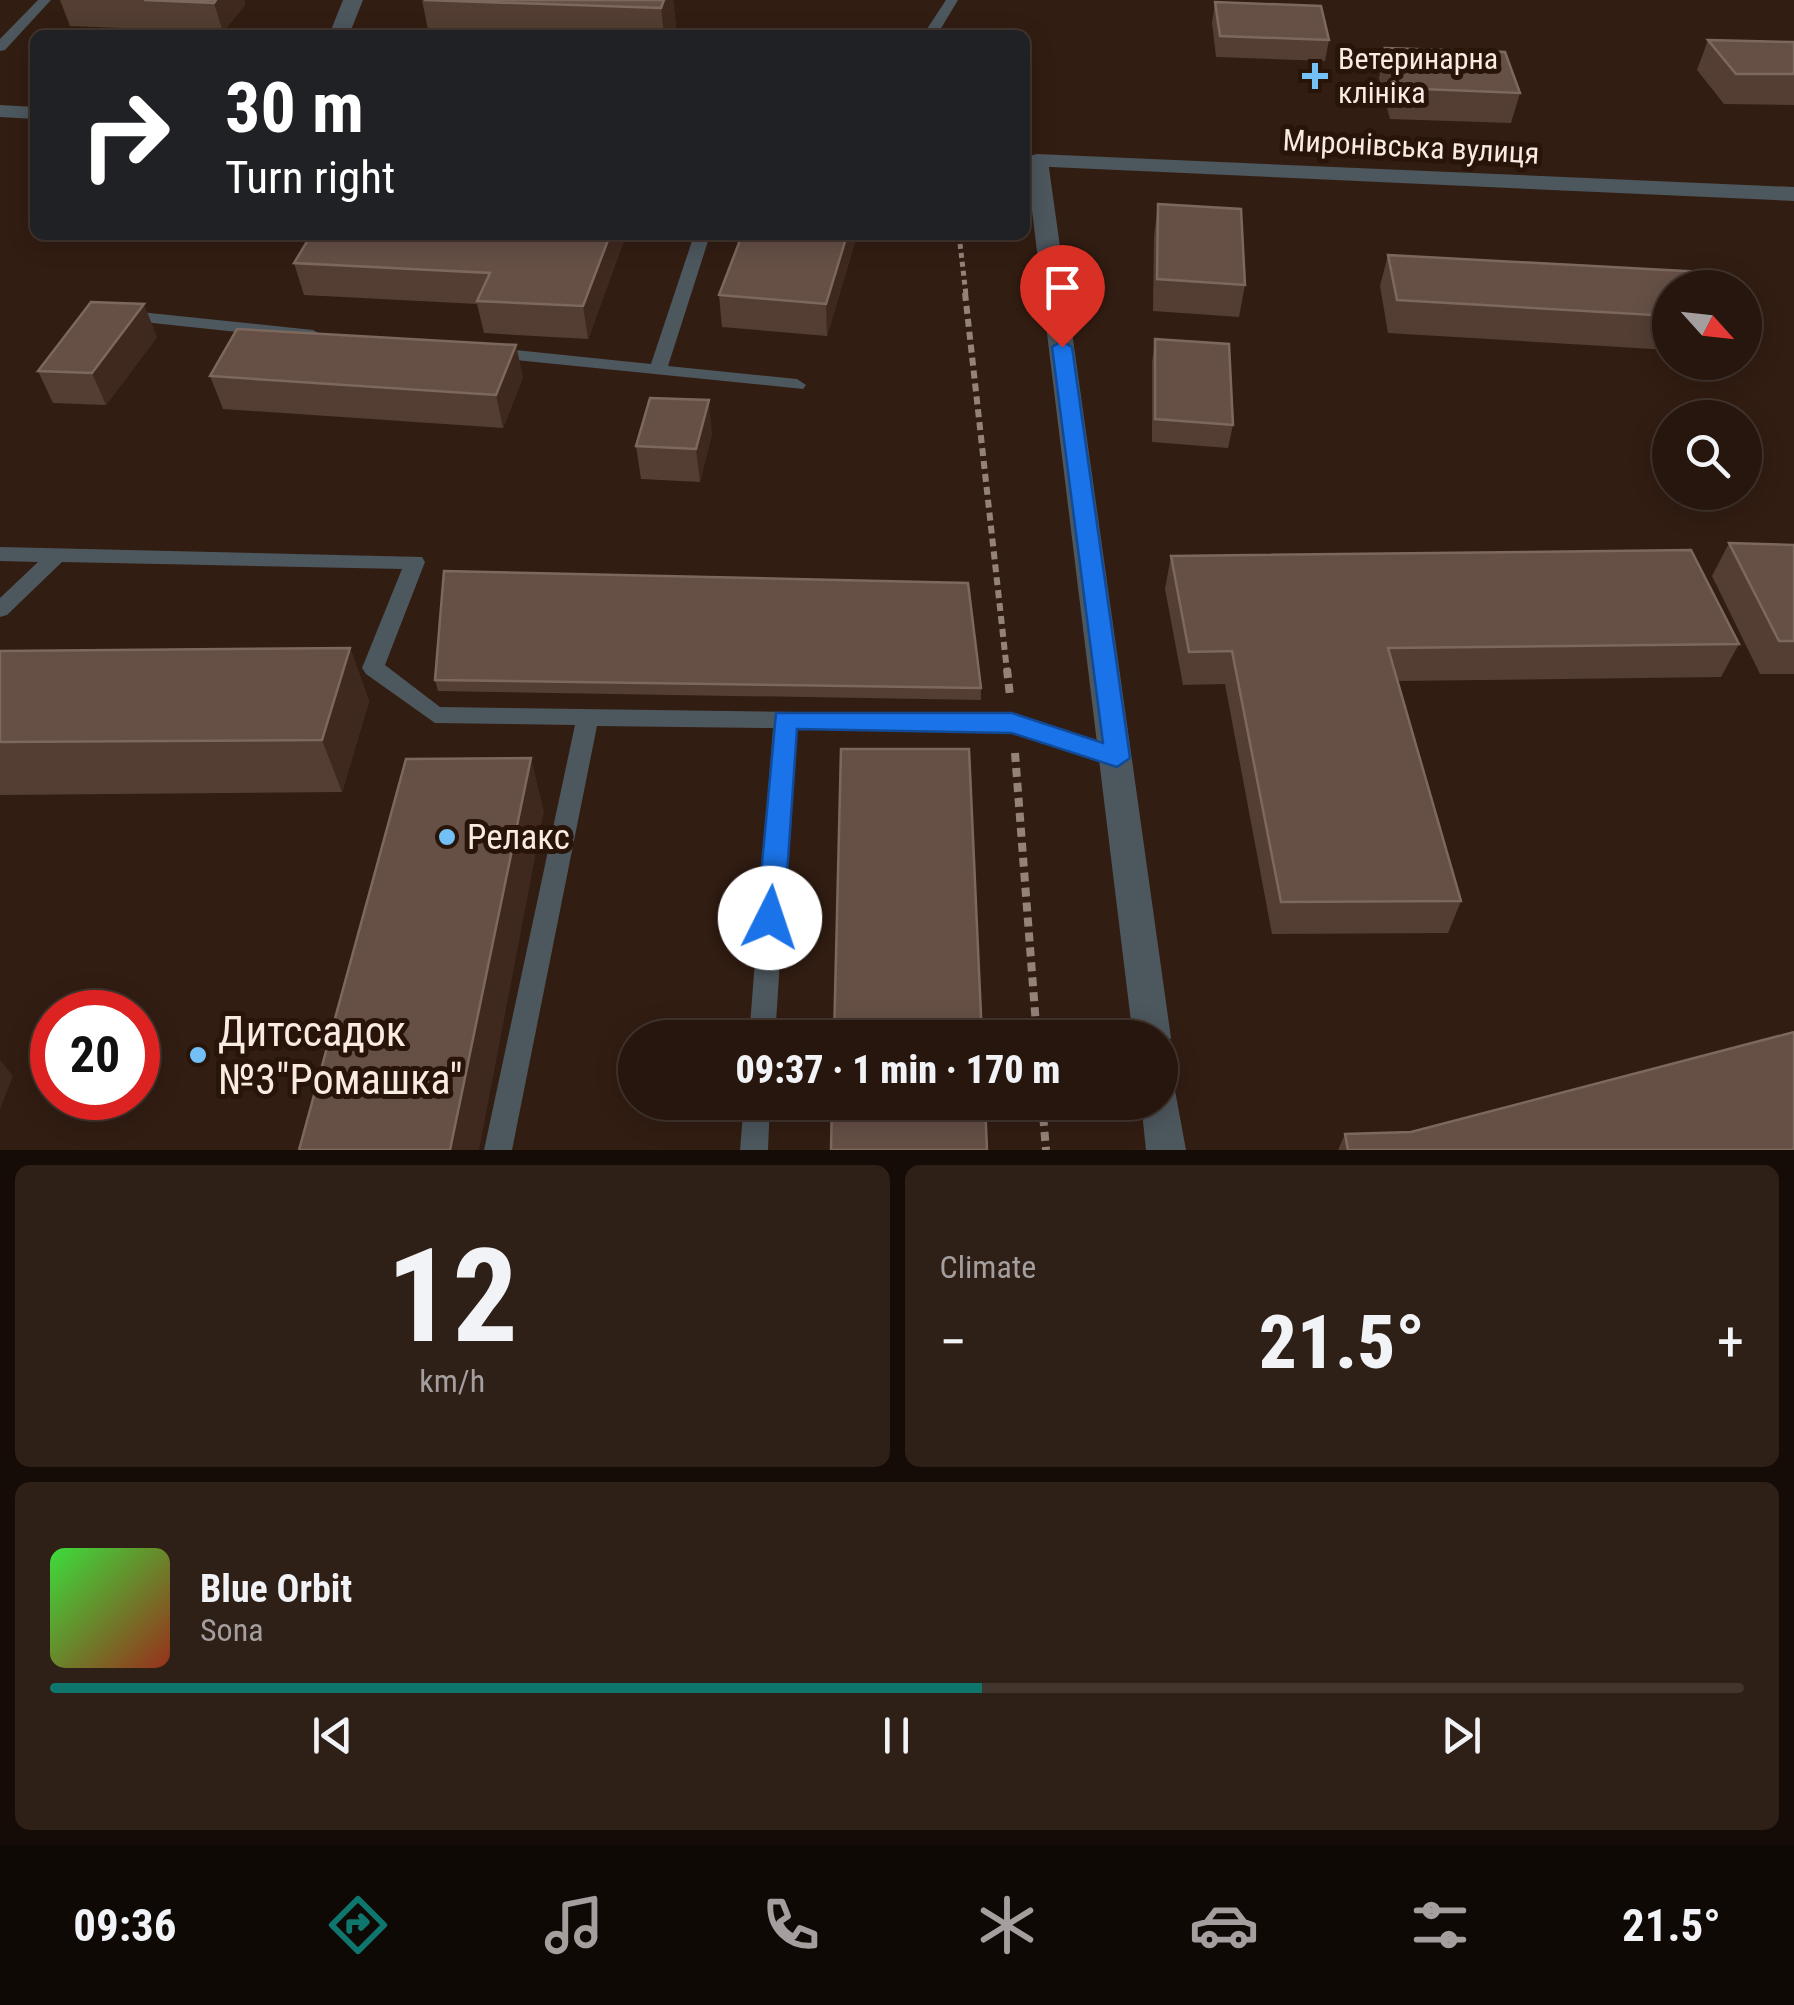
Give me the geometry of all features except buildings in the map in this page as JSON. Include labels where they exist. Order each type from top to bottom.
[{"type":"street","points":[[341,30],[353,0]]},
{"type":"street","points":[[0,111],[30,113]]},
{"type":"street","points":[[1031,160],[1117,758],[1150,1020]]},
{"type":"street","name":"Миронівська вулиця","points":[[1031,160],[1794,194]]},
{"type":"street","points":[[1163,1120],[1166,1150]]},
{"type":"lane","points":[[0,47],[45,0]]},
{"type":"lane","points":[[933,30],[952,0]]},
{"type":"lane","points":[[658,370],[700,240]]},
{"type":"lane","points":[[140,317],[332,337]]},
{"type":"lane","points":[[485,352],[797,385]]},
{"type":"lane","points":[[0,554],[415,562],[363,668],[435,715],[1012,723],[1117,758]]},
{"type":"lane","points":[[0,610],[54,557]]},
{"type":"lane","points":[[498,1150],[588,717]]},
{"type":"lane","points":[[763,1020],[785,720]]},
{"type":"lane","points":[[754,1150],[756,1120]]},
{"type":"path","points":[[17,29],[40,30]]},
{"type":"path","points":[[960,240],[1012,723],[1036,1020]]},
{"type":"path","points":[[1044,1120],[1046,1150]]},
{"type":"place","name":"Ветеринарна клініка","points":[[1315,76]]},
{"type":"place","name":"Релакс","points":[[447,837]]},
{"type":"place","name":"Дитссадок №3\"Ромашка\"","points":[[198,1055]]},
{"type":"route","points":[[770,918],[785,720],[1012,723],[1117,758],[1062,347]]}]
